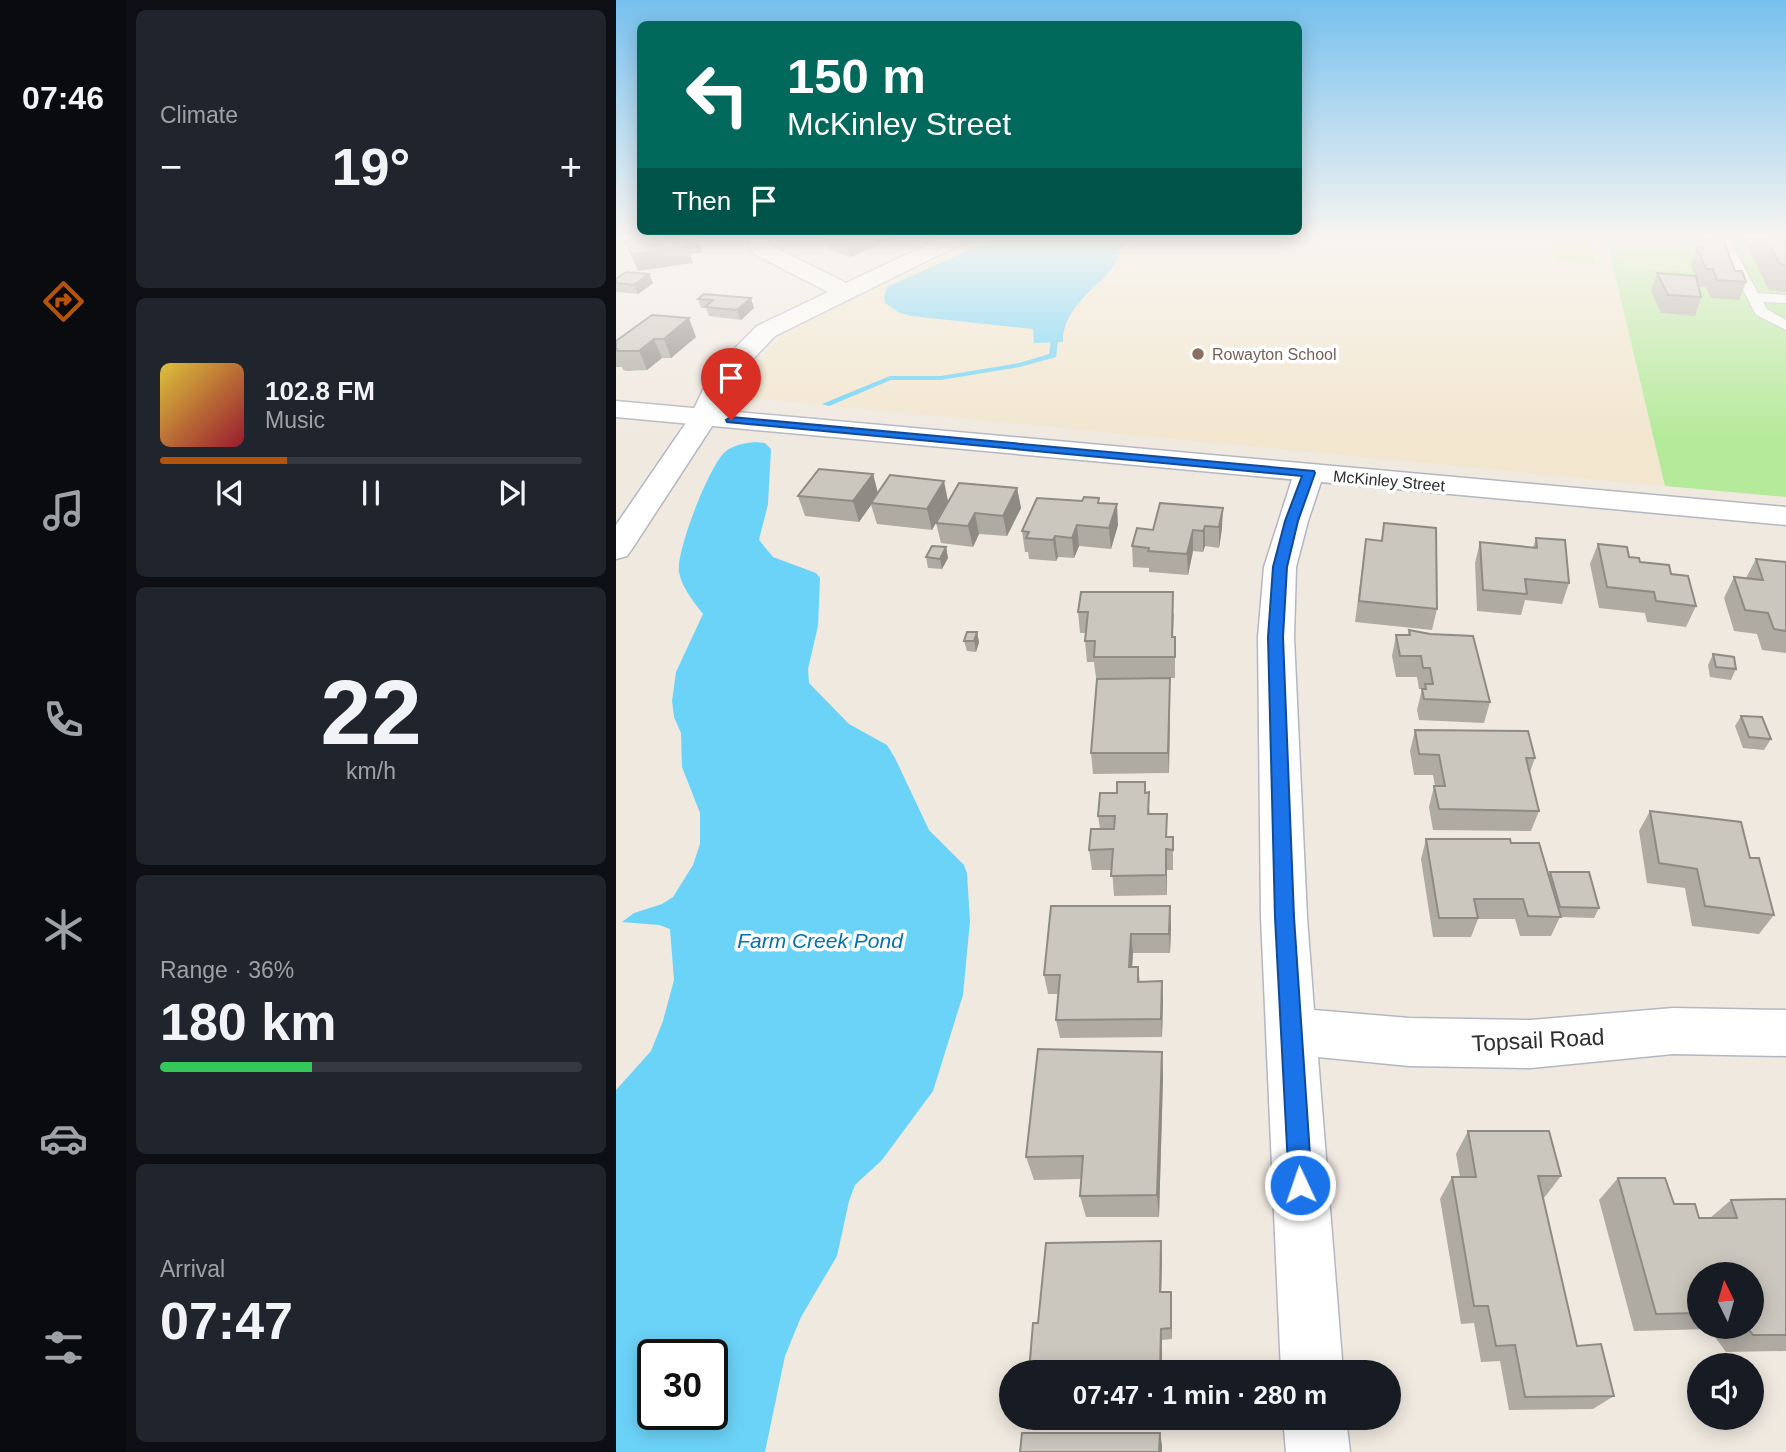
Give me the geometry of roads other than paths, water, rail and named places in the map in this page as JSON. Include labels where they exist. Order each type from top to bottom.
[{"type":"street","points":[[616,549],[704,417],[721,377],[766,331],[817,305]]},
{"type":"street","name":"McKinley Street","points":[[616,409],[1786,516]]},
{"type":"street","points":[[1309,473],[1280,567],[1276,637],[1284,917],[1311,1360]]},
{"type":"street","name":"Topsail Road","points":[[1291,1031],[1409,1042],[1531,1044],[1673,1031],[1786,1033]]},
{"type":"street","points":[[1316,1430],[1318,1452]]},
{"type":"lane","points":[[1757,305],[1761,312],[1786,326]]},
{"type":"water","points":[[888,305],[1077,305],[1068,320],[1063,342],[1034,343],[1033,329],[900,313]]},
{"type":"water","name":"Farm Creek Pond","points":[[765,443],[771,449],[768,504],[759,540],[773,557],[816,573],[820,578],[818,626],[808,669],[809,683],[849,724],[887,745],[929,830],[964,865],[967,873],[970,921],[963,995],[933,1091],[882,1160],[855,1185],[837,1256],[801,1317],[785,1356],[765,1452],[616,1452],[616,1090],[651,1051],[663,1021],[674,980],[670,929],[659,925],[622,922],[634,913],[662,904],[673,897],[693,865],[700,844],[700,813],[682,767],[681,733],[674,717],[672,701],[676,672],[703,614],[683,584],[679,561],[695,509],[718,460],[725,452],[739,445]]},
{"type":"waterway","points":[[826,404],[890,378],[941,378],[1020,365],[1053,355],[1056,327]]},
{"type":"place","name":"Rowayton School","points":[[1198,354]]}]
